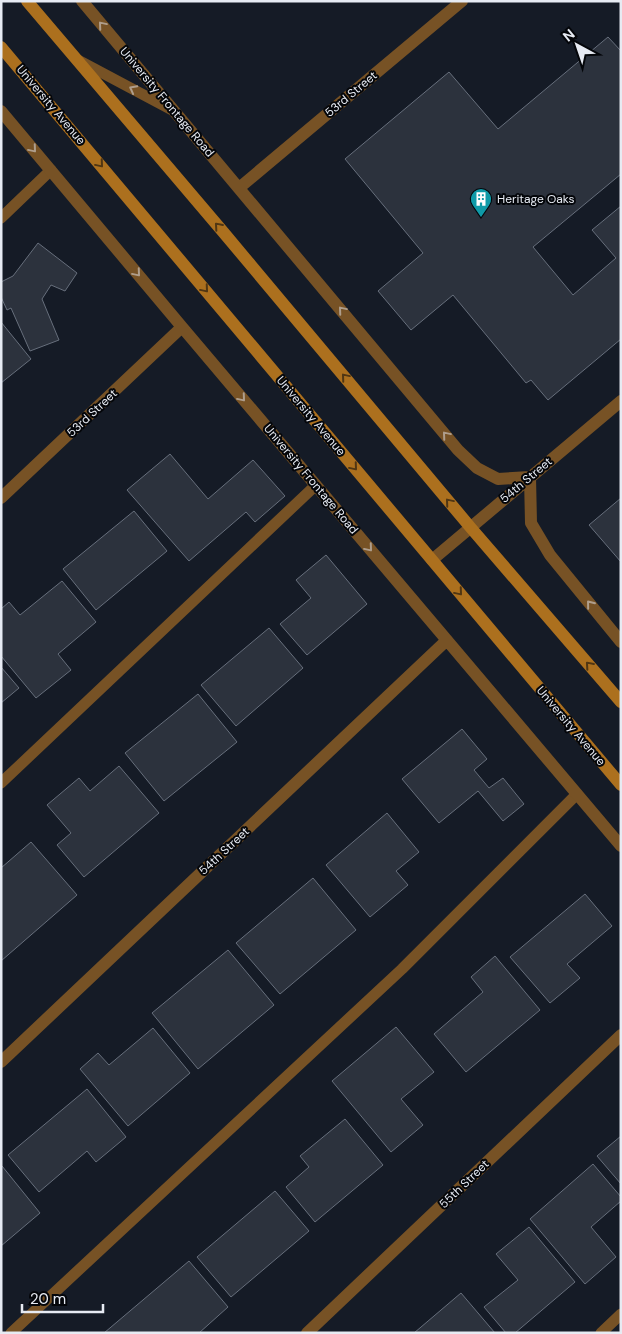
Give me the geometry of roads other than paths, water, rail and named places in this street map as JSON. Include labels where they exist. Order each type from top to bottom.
[{"type":"main road","points":[[26,1],[471,528],[621,702]]},
{"type":"main road","name":"University Avenue","points":[[1,47],[621,784]]},
{"type":"street","name":"University Frontage Road","points":[[82,1],[458,450],[477,468],[498,478],[530,477]]},
{"type":"street","name":"53rd Street","points":[[240,188],[462,1]]},
{"type":"street","name":"University Frontage Road","points":[[1,112],[621,846]]},
{"type":"street","name":"53rd Street","points":[[1,498],[182,328]]},
{"type":"street","name":"54th Street","points":[[432,560],[621,401]]},
{"type":"street","points":[[530,477],[531,523],[550,555],[621,642]]},
{"type":"street","name":"54th Street","points":[[1,1062],[447,640]]},
{"type":"street","name":"55th Street","points":[[307,1333],[621,1035]]},
{"type":"lane","points":[[73,57],[176,112]]},
{"type":"lane","points":[[1,218],[51,170]]},
{"type":"lane","points":[[1,783],[316,486]]},
{"type":"lane","points":[[11,1333],[402,969],[577,794]]},
{"type":"lane","points":[[601,1333],[621,1314]]},
{"type":"place","name":"Heritage Oaks","points":[[481,218]]}]
